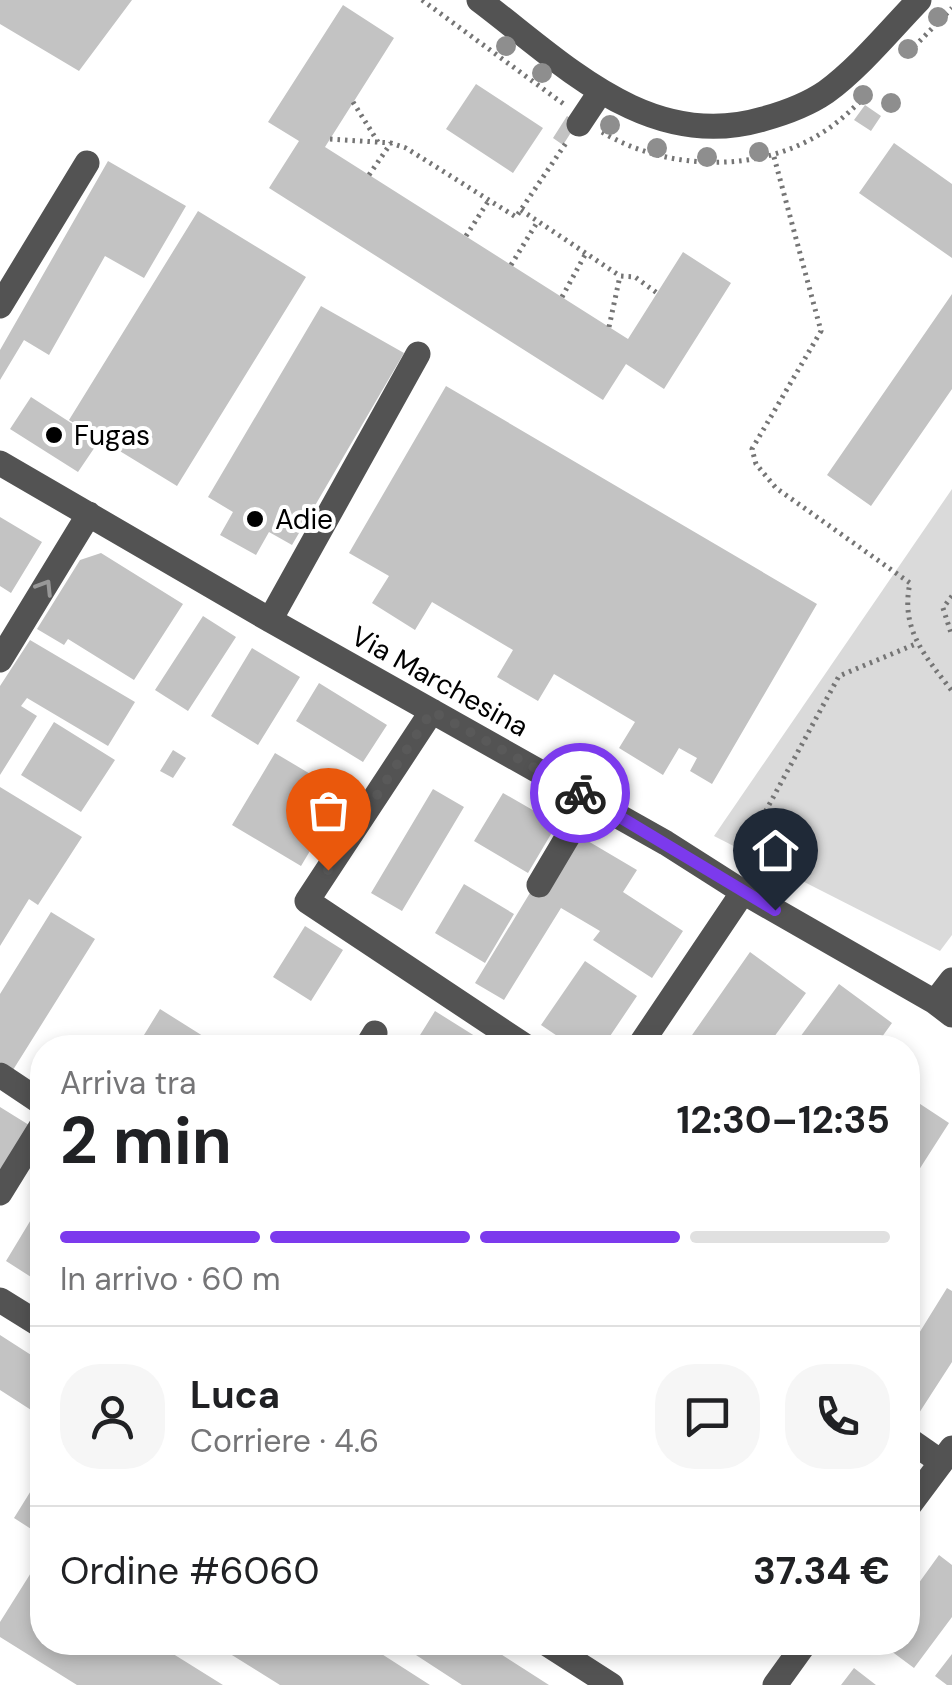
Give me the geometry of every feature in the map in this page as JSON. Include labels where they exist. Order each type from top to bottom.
[{"type":"street","points":[[479,0],[615,101],[666,122],[696,126],[747,124],[806,104],[828,91],[919,0]]},
{"type":"street","points":[[579,124],[601,90]]},
{"type":"street","points":[[0,306],[87,164]]},
{"type":"street","points":[[270,620],[418,354]]},
{"type":"street","name":"Via Marchesina","points":[[0,463],[590,799],[944,1009]]},
{"type":"street","points":[[0,660],[89,514]]},
{"type":"street","points":[[432,711],[307,901],[508,1035]]},
{"type":"street","points":[[539,885],[590,799]]},
{"type":"street","points":[[647,1035],[743,892]]},
{"type":"street","points":[[944,1009],[952,980]]},
{"type":"street","points":[[0,1075],[30,1094]]},
{"type":"street","points":[[0,1193],[30,1144]]},
{"type":"street","points":[[0,1300],[30,1319]]},
{"type":"street","points":[[920,1444],[947,1455],[920,1492]]},
{"type":"street","points":[[564,1655],[611,1685]]},
{"type":"street","points":[[775,1685],[797,1655]]},
{"type":"path","points":[[354,102],[378,142]]},
{"type":"path","points":[[330,139],[391,143],[406,148],[516,217],[579,124]]},
{"type":"path","points":[[369,175],[391,143]]},
{"type":"path","points":[[774,157],[822,332],[752,449],[756,464],[776,488],[910,583],[905,606],[918,642],[952,691]]},
{"type":"path","points":[[466,236],[488,200]]},
{"type":"path","points":[[521,210],[620,276],[636,277],[657,293]]},
{"type":"path","points":[[511,265],[538,221]]},
{"type":"path","points":[[562,298],[586,253]]},
{"type":"path","points":[[609,327],[620,276]]},
{"type":"path","points":[[952,596],[944,608],[952,636]]},
{"type":"path","points":[[744,851],[839,676],[918,642]]},
{"type":"shaded area","points":[[952,489],[952,935],[940,951],[714,836]]},
{"type":"building","points":[[0,0],[132,0],[79,71],[0,24]]},
{"type":"building","points":[[343,5],[394,38],[325,147],[628,339],[683,252],[731,283],[664,389],[626,364],[603,400],[269,188],[299,141],[268,122]]},
{"type":"building","points":[[476,84],[543,128],[513,173],[446,129]]},
{"type":"building","points":[[865,105],[881,116],[871,131],[854,120]]},
{"type":"building","points":[[567,116],[577,123],[563,145],[553,138]]},
{"type":"building","points":[[894,143],[952,184],[952,258],[859,193]]},
{"type":"building","points":[[108,161],[186,206],[144,278],[105,256],[49,355],[24,340],[0,380],[0,350]]},
{"type":"building","points":[[198,211],[306,277],[177,486],[69,420]]},
{"type":"building","points":[[952,294],[952,389],[871,506],[827,475]]},
{"type":"building","points":[[321,306],[404,353],[292,545],[269,532],[256,555],[220,535],[233,512],[208,497]]},
{"type":"building","points":[[446,386],[817,604],[712,784],[690,771],[697,758],[679,748],[663,775],[619,748],[635,722],[554,674],[538,701],[497,677],[513,650],[432,602],[415,630],[372,603],[389,576],[349,553]]},
{"type":"building","name":"Fugas","points":[[31,397],[99,441],[78,472],[10,429]]},
{"type":"building","points":[[0,517],[42,542],[11,593],[0,586]]},
{"type":"building","points":[[101,553],[183,604],[134,680],[68,639],[64,645],[37,629],[80,560]]},
{"type":"building","points":[[203,616],[236,637],[188,711],[155,690]]},
{"type":"building","points":[[30,640],[135,702],[108,746],[27,698],[21,706],[37,716],[0,775],[0,686]]},
{"type":"building","points":[[252,648],[300,677],[258,745],[211,716]]},
{"type":"building","points":[[319,683],[387,725],[363,762],[296,721]]},
{"type":"building","points":[[54,722],[115,760],[81,812],[21,775]]},
{"type":"building","points":[[173,750],[186,758],[173,778],[160,771]]},
{"type":"building","points":[[275,753],[344,794],[301,866],[232,825]]},
{"type":"building","points":[[0,787],[82,837],[38,905],[29,899],[0,946]]},
{"type":"building","points":[[433,789],[464,807],[402,911],[371,893]]},
{"type":"building","points":[[503,793],[557,824],[528,873],[474,841]]},
{"type":"building","points":[[576,834],[637,870],[623,892],[683,931],[652,978],[593,940],[600,931],[561,908],[504,1000],[475,983],[536,883]]},
{"type":"building","points":[[464,884],[514,914],[485,963],[435,933]]},
{"type":"building","points":[[51,912],[95,939],[35,1035],[30,1035],[30,1043],[13,1070],[0,1062],[0,994]]},
{"type":"building","points":[[305,926],[343,950],[311,1001],[273,977]]},
{"type":"building","points":[[750,952],[806,993],[775,1035],[692,1035]]},
{"type":"building","points":[[585,961],[637,996],[611,1035],[556,1035],[541,1025]]},
{"type":"building","points":[[839,984],[892,1023],[883,1035],[802,1035]]},
{"type":"building","points":[[160,1009],[201,1035],[144,1035]]},
{"type":"building","points":[[435,1011],[473,1035],[420,1035]]},
{"type":"building","points":[[920,1104],[949,1123],[920,1168]]},
{"type":"building","points":[[0,1107],[29,1125],[0,1171]]},
{"type":"building","points":[[30,1221],[30,1276],[6,1261]]},
{"type":"building","points":[[947,1288],[952,1291],[952,1362],[920,1412],[920,1332]]},
{"type":"building","points":[[0,1335],[30,1354],[30,1409],[0,1390]]},
{"type":"building","points":[[30,1492],[30,1528],[14,1518]]},
{"type":"building","points":[[939,1555],[952,1565],[952,1617],[914,1668],[896,1655],[920,1655],[920,1581]]},
{"type":"building","points":[[30,1574],[30,1655],[175,1655],[223,1685],[77,1685],[0,1637],[0,1622]]},
{"type":"building","points":[[952,1654],[952,1685],[947,1685],[935,1676]]},
{"type":"building","points":[[232,1655],[383,1655],[430,1685],[280,1685]]},
{"type":"building","points":[[416,1655],[502,1655],[549,1685],[462,1685]]},
{"type":"building","points":[[854,1668],[876,1685],[841,1685]]},
{"type":"way so far","points":[[328,870],[432,711],[580,793]]},
{"type":"place","name":"Fugas","points":[[54,435]]},
{"type":"place","name":"Adie","points":[[255,519]]},
{"type":"route","points":[[580,793],[775,910]]}]
